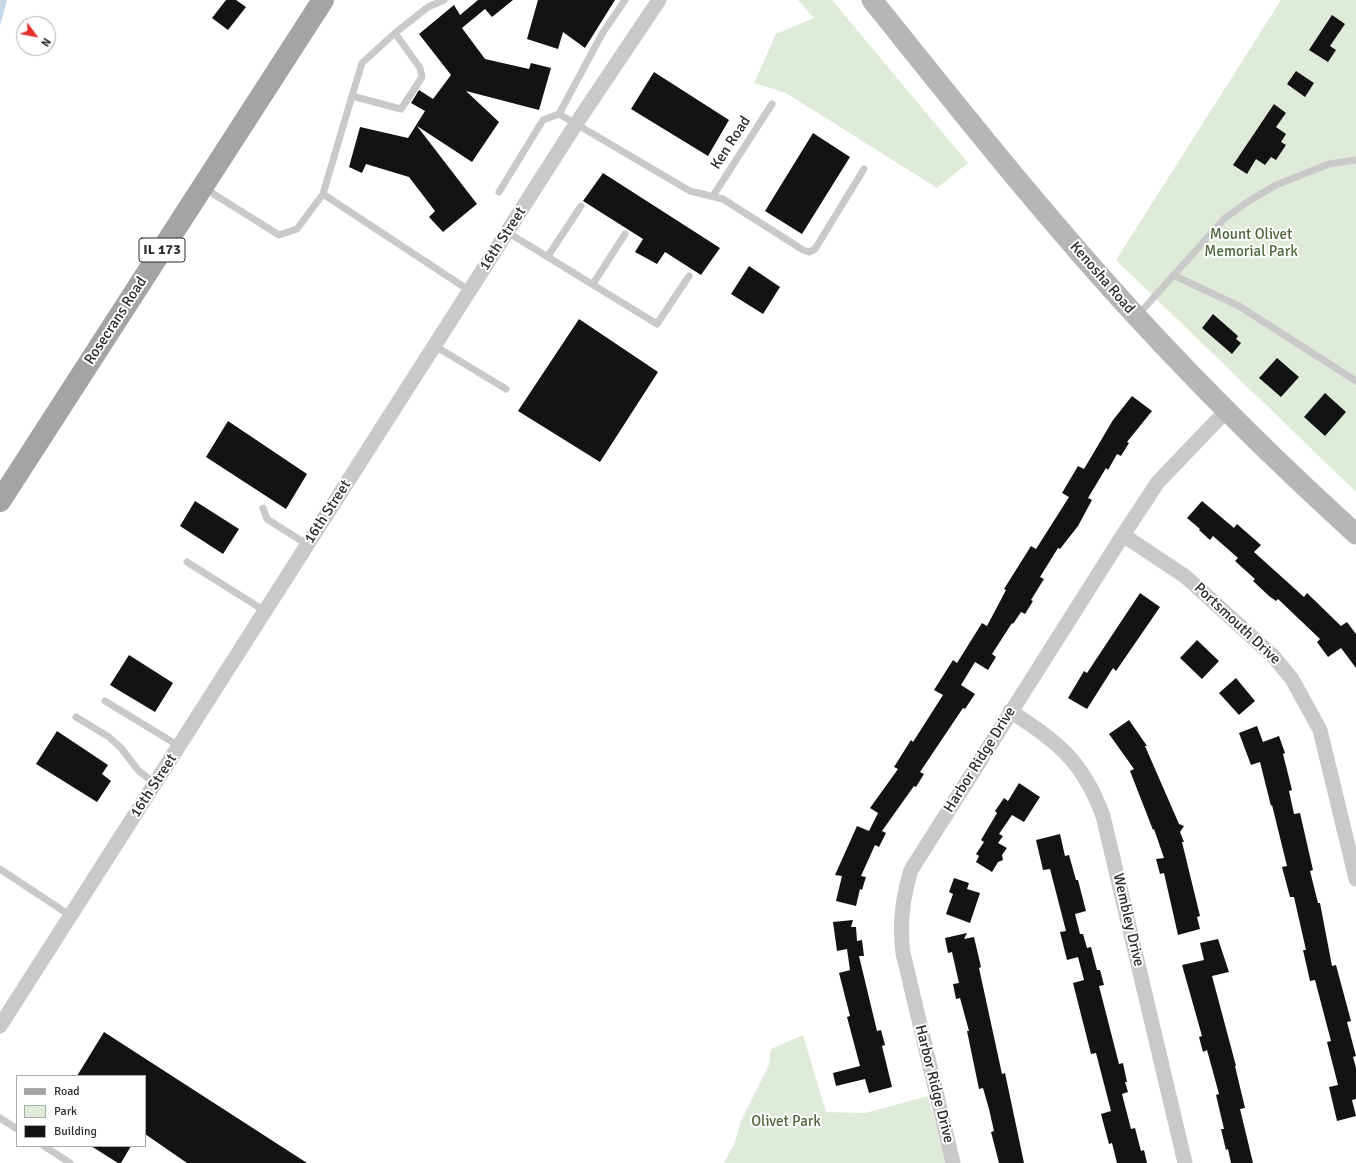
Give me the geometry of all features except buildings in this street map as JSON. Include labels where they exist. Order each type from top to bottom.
[{"type":"main road","name":"Rosecrans Road","points":[[0,501],[323,0]]},
{"type":"street","name":"16th Street","points":[[0,1026],[576,124],[659,0]]},
{"type":"street","name":"Kenosha Road","points":[[872,0],[1000,159],[1136,317],[1280,464],[1356,534]]},
{"type":"street","name":"Harbor Ridge Drive","points":[[953,1163],[902,953],[900,937],[905,890],[911,870],[1010,711],[1158,482],[1227,410]]},
{"type":"street","name":"Portsmouth Drive","points":[[1123,535],[1186,577],[1273,656],[1292,679],[1320,730],[1356,879]]},
{"type":"street","name":"Wembley Drive","points":[[1010,711],[1049,736],[1071,758],[1084,775],[1096,797],[1103,816],[1185,1163]]},
{"type":"lane","points":[[202,187],[279,235],[297,229],[323,194],[362,63],[395,33],[428,7],[436,2],[444,0]]},
{"type":"lane","points":[[499,192],[543,120],[559,114],[602,34],[625,0]]},
{"type":"lane","points":[[352,96],[401,109],[422,78],[420,68],[395,33]]},
{"type":"lane","name":"Ken Road","points":[[713,196],[772,104]]},
{"type":"lane","points":[[559,114],[690,191],[713,196],[730,203],[803,250],[809,252],[815,249],[864,169]]},
{"type":"lane","points":[[1136,317],[1224,218],[1249,200],[1276,185],[1329,164],[1356,160]]},
{"type":"lane","points":[[323,194],[470,291]]},
{"type":"lane","points":[[548,256],[582,206]]},
{"type":"lane","points":[[508,232],[657,324],[689,276]]},
{"type":"lane","points":[[593,284],[625,234]]},
{"type":"lane","points":[[1173,275],[1239,306],[1356,381]]},
{"type":"lane","points":[[435,346],[506,389]]},
{"type":"lane","points":[[263,508],[267,519],[308,544]]},
{"type":"lane","points":[[187,562],[265,612]]},
{"type":"lane","points":[[105,701],[179,746]]},
{"type":"lane","points":[[76,717],[109,737],[121,748],[138,770],[155,784]]},
{"type":"lane","points":[[0,869],[71,916]]},
{"type":"lane","points":[[0,1118],[16,1128]]},
{"type":"lane","points":[[46,1147],[70,1163]]},
{"type":"green space","points":[[798,0],[832,0],[968,163],[937,188],[786,93],[754,83],[776,34],[814,18]]},
{"type":"green space","name":"Mount Olivet Memorial Park","points":[[1281,0],[1356,0],[1356,492],[1116,260]]},
{"type":"green space","name":"Olivet Park","points":[[803,1035],[826,1112],[865,1113],[928,1096],[946,1163],[724,1163],[735,1142],[741,1121],[769,1065],[771,1049]]},
{"type":"water","points":[[0,0],[7,0],[0,26]]}]
